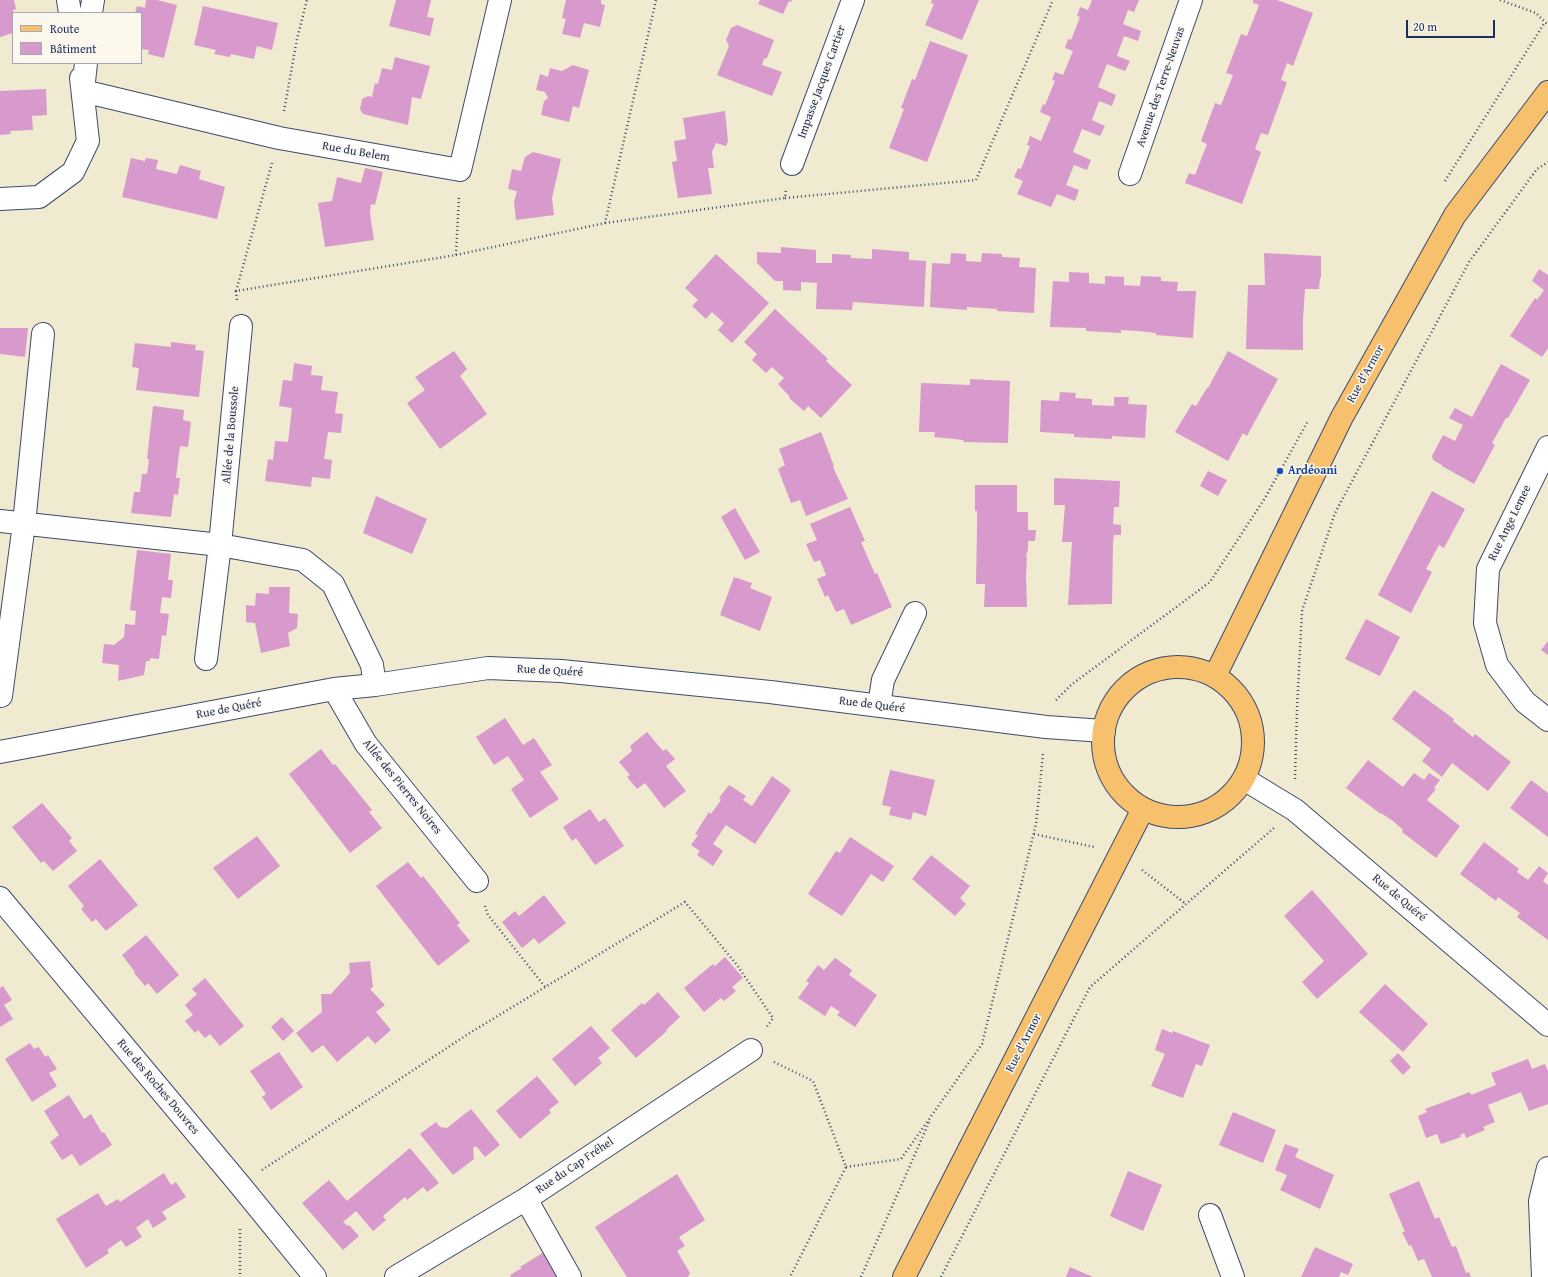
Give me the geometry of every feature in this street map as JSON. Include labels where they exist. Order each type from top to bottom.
[{"type":"main road","name":"Rue d'Armor","points":[[1215,676],[1342,417],[1454,215],[1548,92]]},
{"type":"main road","points":[[1168,667],[1192,668],[1215,676],[1233,691],[1246,710],[1253,733],[1252,757],[1244,780],[1230,797],[1223,802],[1210,810],[1188,817],[1165,817],[1143,809],[1125,795],[1111,776],[1104,754],[1104,731],[1111,708],[1126,688],[1145,675],[1168,667]]},
{"type":"main road","name":"Rue d'Armor","points":[[904,1277],[1143,809]]},
{"type":"street","points":[[68,0],[70,12]]},
{"type":"street","points":[[91,12],[93,0]]},
{"type":"street","points":[[460,170],[500,0]]},
{"type":"street","name":"Impasse Jacques Cartier","points":[[792,164],[853,0]]},
{"type":"street","name":"Avenue des Terre-Neuvas","points":[[1130,174],[1192,0]]},
{"type":"street","points":[[0,199],[39,197],[73,172],[88,141],[83,91],[78,64]]},
{"type":"street","points":[[83,91],[86,64]]},
{"type":"street","name":"Rue du Belem","points":[[83,91],[279,138],[460,170]]},
{"type":"street","name":"Allée de la Boussole","points":[[206,659],[220,545],[241,326]]},
{"type":"street","points":[[1,696],[24,524],[43,334]]},
{"type":"street","name":"Rue Ange Lemee","points":[[1547,450],[1488,569],[1485,623],[1497,665],[1525,702],[1548,720]]},
{"type":"street","points":[[0,521],[220,545],[303,560],[333,584],[372,665],[375,685]]},
{"type":"street","points":[[879,705],[883,680],[915,613]]},
{"type":"street","name":"Rue de Quéré","points":[[0,752],[334,689],[375,685],[488,668],[554,670],[770,692],[1046,727],[1104,731]]},
{"type":"street","name":"Allée des Pierres Noires","points":[[334,689],[366,744],[477,881]]},
{"type":"street","name":"Rue de Quéré","points":[[1244,780],[1295,810],[1547,1024]]},
{"type":"street","name":"Rue des Roches Douvres","points":[[0,898],[315,1277]]},
{"type":"street","name":"Rue du Cap Fréhel","points":[[396,1277],[526,1199],[750,1050]]},
{"type":"street","points":[[1544,1277],[1540,1201],[1548,1168]]},
{"type":"street","points":[[526,1199],[570,1277]]},
{"type":"street","points":[[1210,1215],[1233,1277]]},
{"type":"path","points":[[307,0],[297,39],[279,138],[236,291],[456,255],[605,223],[785,198],[976,180],[1052,0]]},
{"type":"path","points":[[605,223],[656,0]]},
{"type":"path","points":[[1500,0],[1536,13],[1548,25]]},
{"type":"path","points":[[1444,182],[1545,22]]},
{"type":"path","points":[[941,1277],[1090,987],[1295,810],[1297,709],[1302,611],[1335,513],[1469,262],[1537,169],[1548,162]]},
{"type":"path","points":[[785,198],[792,164]]},
{"type":"path","points":[[456,255],[460,170]]},
{"type":"path","points":[[846,1167],[901,1159],[982,1044],[1036,824],[1048,707],[1071,684],[1210,582],[1265,498],[1311,415]]},
{"type":"path","points":[[477,881],[488,915],[546,988]]},
{"type":"path","points":[[240,1277],[240,1185],[468,1034],[546,988],[685,902],[737,965],[773,1018],[750,1050],[813,1081],[846,1167],[790,1277]]},
{"type":"path","points":[[861,1277],[933,1114]]},
{"type":"building","points":[[0,0],[14,0],[16,9],[12,12],[12,33],[0,37]]},
{"type":"building","points":[[146,0],[157,0],[177,5],[164,58],[148,54],[149,50],[142,49],[142,12],[135,12],[137,6],[145,8]]},
{"type":"building","points":[[396,0],[431,0],[427,17],[434,18],[430,36],[389,26]]},
{"type":"building","points":[[566,0],[601,0],[601,4],[605,5],[600,27],[584,23],[580,38],[562,34],[566,19],[562,18]]},
{"type":"building","points":[[760,0],[792,0],[791,2],[789,1],[783,14],[758,4]]},
{"type":"building","points":[[932,0],[979,0],[962,40],[925,25],[934,4],[931,3]]},
{"type":"building","points":[[1092,0],[1139,0],[1134,12],[1128,10],[1123,24],[1141,31],[1138,41],[1124,36],[1117,56],[1130,61],[1125,71],[1107,64],[1098,87],[1116,95],[1112,106],[1099,101],[1092,120],[1105,126],[1100,136],[1082,129],[1073,152],[1091,160],[1087,170],[1074,165],[1066,185],[1079,190],[1075,201],[1057,194],[1051,207],[1017,194],[1023,181],[1014,177],[1018,168],[1021,169],[1030,146],[1027,145],[1030,136],[1041,141],[1051,117],[1040,112],[1043,104],[1045,105],[1055,81],[1052,80],[1055,72],[1063,75],[1073,51],[1065,48],[1068,39],[1071,40],[1080,17],[1077,16],[1080,7],[1088,10]]},
{"type":"building","points":[[1253,0],[1277,0],[1313,13],[1293,66],[1287,63],[1281,80],[1287,82],[1268,135],[1261,133],[1255,149],[1261,152],[1242,204],[1185,183],[1189,173],[1195,175],[1207,144],[1201,141],[1215,103],[1221,105],[1233,75],[1226,73],[1241,34],[1247,36],[1259,5],[1253,3]]},
{"type":"building","points":[[203,6],[278,23],[272,50],[257,46],[254,59],[231,54],[230,57],[214,54],[216,50],[194,45]]},
{"type":"building","points":[[737,25],[774,40],[767,58],[764,59],[762,65],[782,72],[772,96],[717,75],[729,46],[726,40],[731,28]]},
{"type":"building","points":[[930,41],[968,55],[927,162],[889,148],[904,109],[901,108],[912,79],[915,80]]},
{"type":"building","points":[[395,57],[430,66],[421,99],[412,97],[408,125],[363,114],[360,109],[362,99],[368,96],[372,97],[375,83],[378,84],[382,68],[392,70]]},
{"type":"building","points":[[573,65],[589,70],[579,108],[573,106],[569,122],[541,115],[544,101],[548,98],[545,92],[536,90],[540,74],[548,77],[550,68],[562,71]]},
{"type":"building","points":[[46,89],[47,115],[32,116],[33,130],[10,131],[11,134],[0,135],[0,91]]},
{"type":"building","points":[[725,111],[728,141],[726,146],[716,143],[712,152],[714,168],[708,168],[712,194],[678,198],[672,162],[677,161],[674,141],[686,139],[683,118]]},
{"type":"building","points":[[533,152],[561,159],[552,198],[554,215],[516,220],[514,202],[517,191],[508,189],[512,169],[521,171],[525,157]]},
{"type":"building","points":[[131,158],[145,161],[146,158],[158,160],[156,169],[177,174],[180,165],[201,171],[199,179],[225,187],[217,219],[122,197]]},
{"type":"building","points":[[365,168],[383,172],[375,205],[371,204],[370,214],[374,240],[325,247],[318,203],[332,201],[337,177],[361,183]]},
{"type":"building","points":[[781,247],[816,250],[816,263],[832,263],[832,254],[851,255],[851,258],[872,259],[872,249],[909,252],[909,260],[926,261],[924,307],[853,302],[852,310],[816,309],[817,283],[801,282],[801,291],[783,290],[783,281],[775,281],[757,263],[757,252],[781,253]]},
{"type":"building","points":[[951,253],[966,254],[966,261],[981,262],[982,253],[1002,254],[1002,257],[1020,258],[1019,267],[1036,268],[1034,313],[997,311],[997,309],[967,307],[967,310],[930,307],[932,263],[950,264]]},
{"type":"building","points":[[1264,253],[1321,256],[1321,278],[1319,289],[1305,289],[1303,350],[1246,349],[1248,285],[1265,285]]},
{"type":"building","points":[[716,254],[769,303],[732,343],[718,330],[724,323],[712,312],[706,319],[692,306],[698,300],[685,288]]},
{"type":"building","points":[[1539,269],[1548,275],[1548,348],[1542,357],[1510,336],[1535,298],[1537,300],[1544,290],[1532,281]]},
{"type":"building","points":[[1069,272],[1089,273],[1089,283],[1105,284],[1105,276],[1124,277],[1124,285],[1140,286],[1141,276],[1161,277],[1161,281],[1178,282],[1177,291],[1196,291],[1193,338],[1156,335],[1156,333],[1138,331],[1121,330],[1121,333],[1086,331],[1086,328],[1050,327],[1053,281],[1069,282]]},
{"type":"building","points":[[775,309],[828,359],[826,361],[852,385],[821,418],[808,406],[804,411],[789,398],[790,397],[778,384],[784,378],[772,367],[766,373],[752,360],[757,354],[744,342]]},
{"type":"building","points":[[0,328],[28,328],[25,357],[0,354]]},
{"type":"building","points":[[171,342],[196,345],[195,350],[204,351],[199,397],[136,390],[139,368],[132,367],[135,343],[171,347]]},
{"type":"building","points":[[454,351],[467,369],[460,376],[487,414],[440,449],[407,403],[425,390],[415,377]]},
{"type":"building","points":[[1228,351],[1278,379],[1247,436],[1243,433],[1228,461],[1175,432],[1192,404],[1196,406],[1208,388]]},
{"type":"building","points":[[294,363],[312,366],[311,375],[323,376],[321,390],[338,392],[335,413],[343,414],[341,433],[328,432],[324,459],[332,460],[330,479],[312,477],[311,487],[265,481],[268,459],[273,460],[275,441],[288,442],[292,408],[279,406],[283,380],[292,381]]},
{"type":"building","points":[[1501,364],[1530,380],[1492,443],[1495,445],[1474,484],[1433,460],[1432,456],[1443,435],[1455,441],[1463,425],[1449,418],[1455,408],[1472,417]]},
{"type":"building","points":[[970,379],[1010,381],[1008,443],[963,442],[964,440],[934,437],[935,432],[919,432],[921,383],[970,385]]},
{"type":"building","points":[[1060,392],[1076,393],[1075,398],[1092,399],[1092,405],[1114,406],[1114,397],[1129,397],[1128,404],[1147,405],[1145,438],[1112,436],[1112,439],[1074,437],[1074,434],[1040,432],[1041,400],[1059,401]]},
{"type":"building","points":[[153,406],[184,410],[183,420],[191,422],[188,447],[180,446],[176,478],[180,478],[178,495],[174,494],[171,517],[131,513],[134,492],[140,492],[142,474],[147,474],[149,459],[147,459]]},
{"type":"building","points":[[821,432],[834,466],[833,467],[848,499],[806,516],[800,500],[791,503],[778,469],[785,465],[779,449]]},
{"type":"building","points":[[1208,471],[1227,480],[1218,496],[1200,486]]},
{"type":"building","points":[[1054,478],[1120,481],[1119,507],[1114,507],[1113,524],[1121,525],[1121,535],[1114,535],[1112,604],[1068,605],[1072,542],[1062,542],[1065,505],[1054,505]]},
{"type":"building","points":[[975,485],[1017,485],[1017,512],[1028,512],[1028,530],[1036,530],[1035,541],[1028,541],[1026,556],[1027,607],[984,607],[985,584],[976,584],[977,511],[975,511]]},
{"type":"building","points":[[1432,491],[1465,509],[1444,548],[1439,545],[1426,569],[1432,572],[1411,613],[1378,595]]},
{"type":"building","points":[[376,496],[427,519],[412,554],[363,533]]},
{"type":"building","points":[[850,507],[865,541],[861,542],[892,607],[851,625],[844,609],[836,612],[828,595],[825,597],[817,579],[826,575],[820,560],[814,562],[806,544],[817,540],[810,524]]},
{"type":"building","points":[[735,508],[760,552],[745,560],[721,517]]},
{"type":"building","points":[[137,550],[171,554],[168,580],[173,580],[171,598],[162,597],[160,613],[169,614],[166,636],[162,635],[159,659],[150,658],[150,661],[146,661],[144,675],[118,681],[119,665],[102,663],[104,644],[114,645],[124,637],[125,624],[135,625],[136,611],[130,610]]},
{"type":"building","points":[[734,577],[752,583],[750,588],[772,597],[760,631],[720,615]]},
{"type":"building","points":[[269,587],[290,587],[289,613],[298,614],[297,628],[288,633],[290,646],[261,653],[255,623],[246,622],[246,605],[255,606],[256,593],[269,594]]},
{"type":"building","points":[[1366,619],[1400,637],[1380,676],[1345,659]]},
{"type":"building","points":[[1548,641],[1548,655],[1541,650]]},
{"type":"building","points":[[1414,690],[1454,719],[1453,721],[1473,737],[1475,734],[1511,762],[1488,791],[1452,763],[1442,777],[1422,761],[1431,749],[1392,719]]},
{"type":"building","points":[[505,718],[523,745],[534,738],[552,765],[540,772],[559,799],[530,818],[511,789],[524,780],[508,756],[494,765],[476,737]]},
{"type":"building","points":[[647,732],[663,751],[666,749],[675,759],[666,766],[686,791],[664,808],[645,783],[637,789],[627,777],[630,775],[619,762],[632,751],[630,746]]},
{"type":"building","points":[[321,749],[372,810],[369,812],[382,828],[350,853],[289,774]]},
{"type":"building","points":[[1368,760],[1403,787],[1414,773],[1424,780],[1429,773],[1440,780],[1434,788],[1436,789],[1427,800],[1460,826],[1436,858],[1402,832],[1403,830],[1393,821],[1346,788]]},
{"type":"building","points":[[890,770],[935,780],[926,816],[913,812],[911,820],[889,815],[891,807],[882,805]]},
{"type":"building","points":[[772,776],[791,790],[755,844],[726,825],[713,844],[723,851],[713,866],[697,855],[700,851],[691,845],[698,835],[695,834],[709,812],[711,814],[721,800],[719,798],[729,785],[746,796],[743,800],[752,806]]},
{"type":"building","points":[[1531,780],[1548,793],[1548,837],[1510,808]]},
{"type":"building","points":[[42,803],[72,838],[69,841],[77,851],[53,871],[44,861],[41,863],[12,827]]},
{"type":"building","points":[[590,809],[599,822],[605,818],[624,846],[595,865],[576,838],[572,841],[563,827]]},
{"type":"building","points":[[257,836],[280,866],[238,899],[213,868]]},
{"type":"building","points":[[850,837],[894,866],[883,882],[871,874],[842,916],[808,894],[836,851],[840,853]]},
{"type":"building","points":[[1484,842],[1519,869],[1517,872],[1528,880],[1539,866],[1548,873],[1543,881],[1548,885],[1548,940],[1517,917],[1520,913],[1498,897],[1496,901],[1460,874]]},
{"type":"building","points":[[931,855],[970,886],[960,898],[966,904],[955,916],[912,879]]},
{"type":"building","points":[[100,859],[138,905],[106,931],[96,919],[92,922],[81,909],[84,906],[68,886]]},
{"type":"building","points":[[408,862],[421,878],[423,876],[460,923],[457,925],[470,941],[438,966],[376,886]]},
{"type":"building","points":[[1312,890],[1368,954],[1317,999],[1302,982],[1324,961],[1284,916]]},
{"type":"building","points":[[544,895],[566,923],[539,944],[534,938],[522,948],[502,922],[515,911],[519,916]]},
{"type":"building","points":[[146,935],[179,975],[157,994],[148,983],[145,986],[122,955]]},
{"type":"building","points":[[725,957],[743,978],[732,987],[736,991],[724,1001],[721,998],[704,1012],[684,988],[713,964],[715,966]]},
{"type":"building","points":[[835,958],[852,970],[849,975],[877,995],[855,1027],[837,1015],[840,1012],[831,1006],[825,1016],[798,998],[809,983],[806,981],[818,965],[824,970]]},
{"type":"building","points":[[370,961],[373,987],[370,989],[385,1005],[376,1012],[391,1030],[375,1044],[368,1036],[337,1062],[323,1045],[312,1053],[296,1033],[322,1012],[321,994],[331,994],[350,973],[349,963]]},
{"type":"building","points":[[205,978],[244,1026],[220,1046],[210,1034],[205,1038],[198,1030],[195,1033],[185,1021],[193,1015],[185,1005],[197,994],[192,989]]},
{"type":"building","points":[[1385,984],[1428,1024],[1403,1052],[1359,1012]]},
{"type":"building","points":[[3,986],[12,1000],[4,1005],[13,1019],[0,1027],[0,988]]},
{"type":"building","points":[[658,992],[680,1017],[666,1030],[667,1031],[636,1058],[611,1030],[642,1003],[644,1005]]},
{"type":"building","points":[[282,1017],[294,1031],[283,1041],[271,1027]]},
{"type":"building","points":[[591,1026],[610,1048],[598,1058],[602,1063],[575,1086],[552,1059]]},
{"type":"building","points":[[1162,1029],[1172,1033],[1173,1031],[1210,1045],[1202,1066],[1196,1064],[1183,1098],[1151,1086],[1165,1054],[1155,1050]]},
{"type":"building","points":[[30,1043],[34,1049],[39,1047],[45,1057],[48,1055],[57,1069],[49,1073],[57,1086],[32,1102],[5,1059]]},
{"type":"building","points":[[279,1052],[303,1087],[271,1110],[262,1097],[266,1094],[250,1071]]},
{"type":"building","points":[[1398,1053],[1411,1067],[1403,1075],[1390,1061]]},
{"type":"building","points":[[1528,1059],[1532,1069],[1545,1064],[1548,1071],[1548,1104],[1529,1111],[1521,1092],[1488,1105],[1495,1122],[1483,1127],[1485,1130],[1466,1138],[1464,1133],[1460,1135],[1461,1137],[1441,1144],[1437,1134],[1426,1138],[1418,1116],[1427,1112],[1425,1109],[1470,1092],[1471,1095],[1496,1085],[1491,1073]]},
{"type":"building","points":[[537,1076],[559,1102],[549,1110],[551,1113],[520,1139],[496,1111]]},
{"type":"building","points":[[69,1095],[84,1119],[91,1114],[102,1133],[104,1132],[112,1145],[80,1166],[72,1154],[62,1160],[50,1142],[59,1135],[44,1111]]},
{"type":"building","points":[[471,1109],[500,1145],[485,1157],[476,1146],[473,1148],[474,1159],[453,1175],[420,1134],[436,1122],[440,1127],[447,1128]]},
{"type":"building","points":[[1233,1112],[1276,1130],[1263,1163],[1219,1145]]},
{"type":"building","points":[[1285,1144],[1299,1149],[1295,1157],[1334,1175],[1320,1209],[1280,1190],[1287,1175],[1275,1170]]},
{"type":"building","points":[[410,1148],[439,1183],[427,1192],[423,1187],[407,1200],[405,1197],[383,1216],[386,1220],[373,1231],[356,1211],[343,1222],[348,1226],[349,1225],[359,1236],[343,1250],[302,1203],[329,1180],[347,1201]]},
{"type":"building","points":[[1128,1171],[1162,1185],[1143,1231],[1110,1216]]},
{"type":"building","points":[[164,1173],[171,1185],[176,1182],[186,1197],[162,1212],[167,1219],[153,1228],[148,1219],[136,1228],[142,1237],[126,1247],[121,1240],[107,1250],[109,1253],[86,1268],[56,1219],[98,1193],[106,1206],[118,1199],[120,1202]]},
{"type":"building","points":[[677,1174],[705,1220],[679,1237],[685,1246],[677,1251],[690,1273],[688,1277],[627,1277],[595,1227]]},
{"type":"building","points":[[1419,1181],[1435,1219],[1439,1217],[1452,1247],[1456,1246],[1466,1273],[1469,1272],[1471,1277],[1432,1277],[1424,1259],[1418,1261],[1411,1245],[1409,1246],[1402,1232],[1405,1232],[1389,1194]]},
{"type":"building","points":[[1315,1247],[1353,1264],[1348,1275],[1341,1272],[1339,1277],[1301,1277]]},
{"type":"building","points":[[544,1252],[560,1277],[511,1277],[510,1275],[522,1268],[520,1267]]},
{"type":"building","points":[[1070,1267],[1093,1277],[1066,1277]]},
{"type":"place","name":"Ardéoani","points":[[1280,471]]}]
